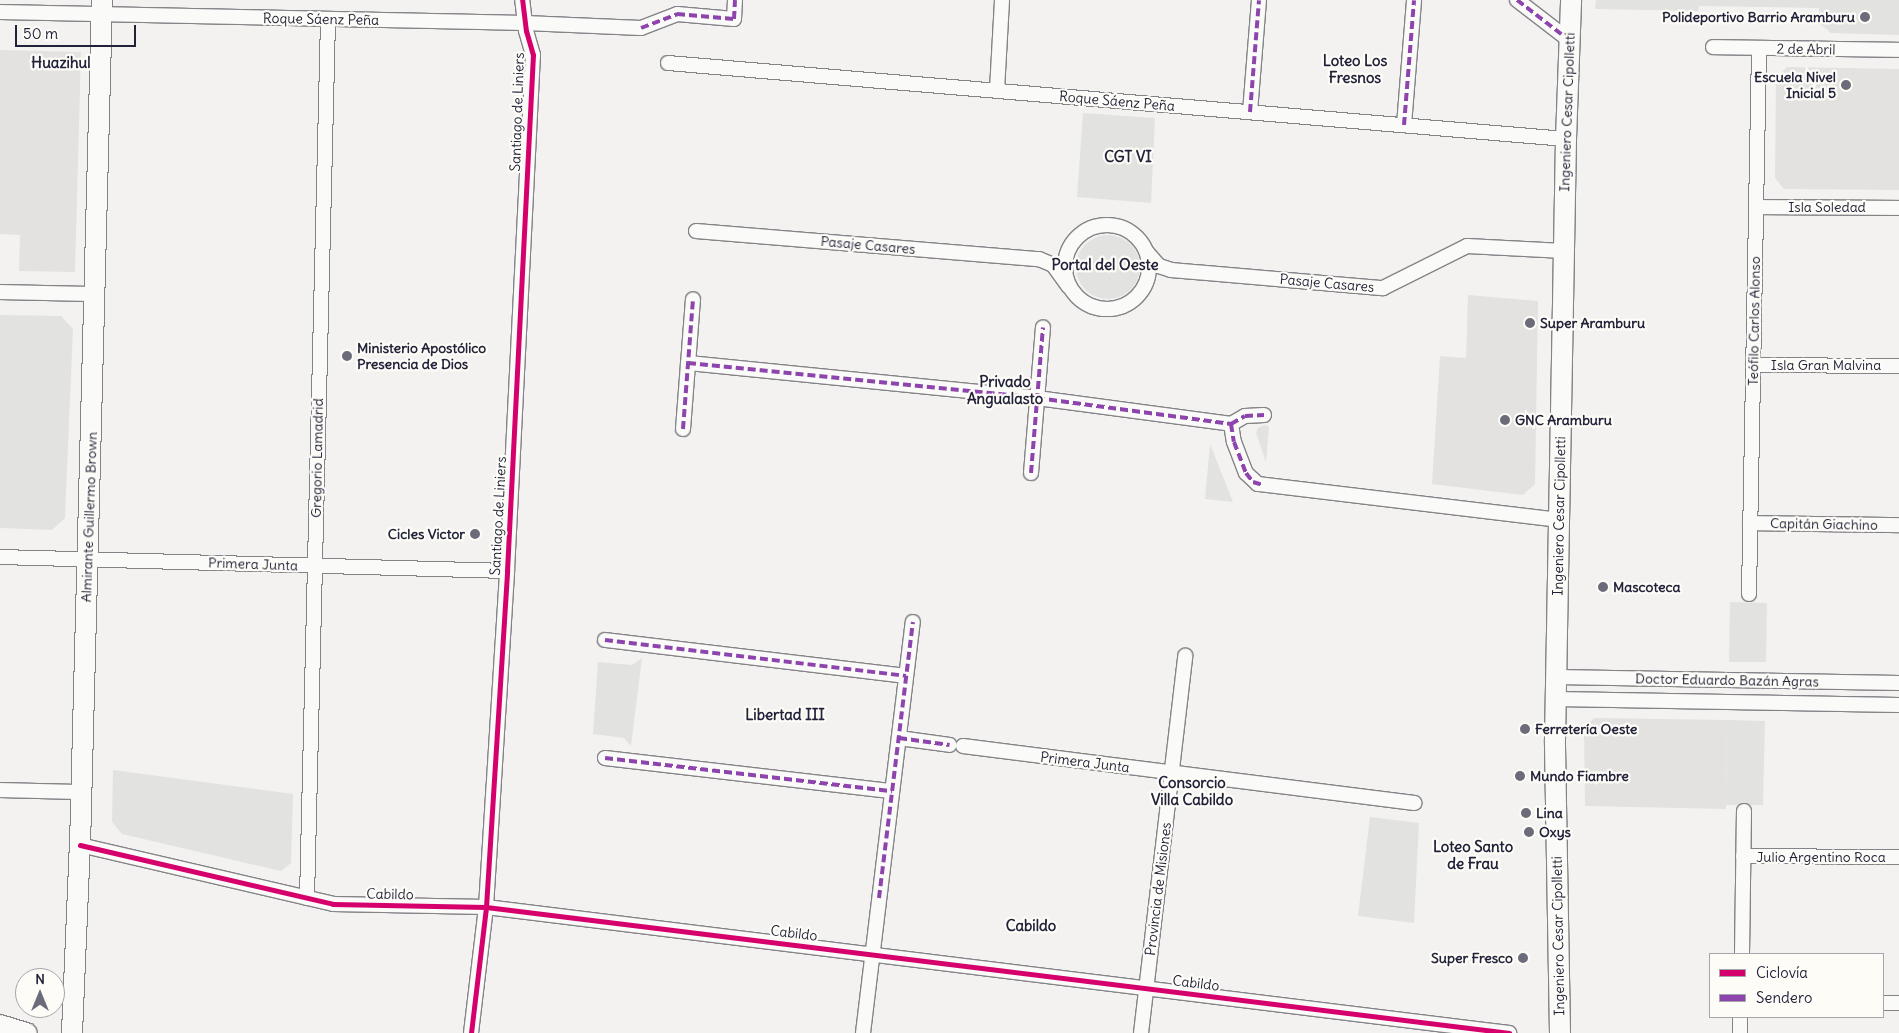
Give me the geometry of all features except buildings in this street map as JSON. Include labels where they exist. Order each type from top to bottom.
[{"type":"main road","name":"Ingeniero Cesar Cipolletti","points":[[1560,1033],[1556,677],[1566,138],[1571,0]]},
{"type":"main road","name":"Almirante Guillermo Brown","points":[[72,1033],[80,845],[102,7]]},
{"type":"main road","points":[[0,1025],[27,1033]]},
{"type":"street","name":"Santiago de Liniers","points":[[471,1033],[486,907],[507,571],[533,54],[525,23],[522,0]]},
{"type":"street","name":"Roque Sáenz Peña","points":[[0,12],[102,7],[328,19],[525,23],[641,28],[677,14],[734,19],[735,0]]},
{"type":"street","points":[[997,90],[1002,0]]},
{"type":"street","points":[[1250,112],[1259,0]]},
{"type":"street","points":[[1404,125],[1414,0]]},
{"type":"street","points":[[1517,0],[1570,40]]},
{"type":"street","name":"Gregorio Lamadrid","points":[[307,898],[328,19]]},
{"type":"street","name":"2 de Abril","points":[[1713,47],[1899,50]]},
{"type":"street","name":"Teófilo Carlos Alonso","points":[[1749,594],[1758,48]]},
{"type":"street","name":"Roque Sáenz Peña","points":[[668,63],[1566,138]]},
{"type":"street","name":"Isla Soledad","points":[[1756,207],[1899,208]]},
{"type":"street","name":"Pasaje Casares","points":[[696,231],[1039,259],[1054,257],[1070,247],[1078,236],[1090,229],[1103,225],[1116,226],[1129,231],[1140,240],[1146,251],[1159,266],[1171,270],[1383,288],[1467,246],[1564,251]]},
{"type":"street","points":[[1070,247],[1065,260],[1065,274],[1070,287]]},
{"type":"street","points":[[1144,288],[1150,270],[1146,251]]},
{"type":"street","name":"Pasaje Casares","points":[[1039,259],[1053,265],[1077,297],[1088,305],[1100,309],[1113,309],[1131,302],[1156,276],[1171,270]]},
{"type":"street","points":[[0,292],[95,294]]},
{"type":"street","points":[[683,429],[693,299]]},
{"type":"street","points":[[1030,473],[1043,327]]},
{"type":"street","points":[[688,363],[1037,398],[1231,424],[1245,416],[1264,415]]},
{"type":"street","name":"Isla Gran Malvina","points":[[1753,365],[1899,366]]},
{"type":"street","points":[[1231,424],[1234,442],[1246,473],[1258,484],[1559,520]]},
{"type":"street","name":"Capitán Giachino","points":[[1750,522],[1899,525]]},
{"type":"street","name":"Primera Junta","points":[[0,557],[507,571]]},
{"type":"street","points":[[863,1033],[913,622]]},
{"type":"street","points":[[605,640],[906,676]]},
{"type":"street","name":"Provincia de Misiones","points":[[1141,1033],[1185,656]]},
{"type":"street","name":"Doctor Eduardo Bazán Agras","points":[[1556,677],[1899,683]]},
{"type":"street","name":"Doctor Eduardo Bazán Agras","points":[[1556,699],[1899,704]]},
{"type":"street","name":"Primera Junta","points":[[899,738],[1414,803]]},
{"type":"street","points":[[605,758],[892,791]]},
{"type":"street","points":[[0,790],[81,792]]},
{"type":"street","points":[[1742,953],[1744,811]]},
{"type":"street","name":"Cabildo","points":[[80,845],[333,904],[486,907],[1146,988],[1405,1027],[1509,1033]]},
{"type":"street","name":"Julio Argentino Roca","points":[[1743,856],[1899,857]]},
{"type":"street","points":[[1884,1003],[1899,1003]]},
{"type":"street","points":[[1740,1018],[1740,1033]]},
{"type":"shaded area","points":[[1596,0],[1899,0],[1899,35],[1831,33],[1819,23],[1819,8],[1699,6],[1698,11],[1595,9]]},
{"type":"shaded area","points":[[0,50],[81,52],[75,272],[19,271],[20,235],[0,234]]},
{"type":"shaded area","name":"Escuela Nivel Inicial 5","points":[[1787,67],[1899,69],[1899,190],[1784,189],[1775,178],[1776,78]]},
{"type":"shaded area","points":[[1083,113],[1155,118],[1151,203],[1077,197]]},
{"type":"shaded area","points":[[1108,235],[1120,237],[1131,244],[1138,255],[1140,267],[1138,279],[1131,290],[1120,297],[1108,299],[1096,297],[1085,290],[1078,279],[1076,267],[1078,255],[1085,244],[1096,237]]},
{"type":"shaded area","name":"GNC Aramburu","points":[[1468,295],[1538,301],[1535,484],[1523,495],[1432,484],[1440,356],[1466,358]]},
{"type":"shaded area","points":[[0,315],[61,316],[73,329],[65,518],[52,530],[0,528]]},
{"type":"shaded area","points":[[1265,425],[1269,427],[1266,462],[1256,433],[1258,428]]},
{"type":"shaded area","points":[[1210,444],[1233,502],[1205,499]]},
{"type":"shaded area","points":[[1730,602],[1767,603],[1766,662],[1729,662]]},
{"type":"shaded area","points":[[642,658],[631,746],[624,738],[593,734],[598,662],[632,665]]},
{"type":"shaded area","points":[[1594,718],[1727,720],[1726,809],[1585,806],[1584,729]]},
{"type":"shaded area","points":[[1727,720],[1765,721],[1763,805],[1726,805]]},
{"type":"shaded area","points":[[113,770],[293,794],[291,863],[281,871],[122,834],[112,822]]},
{"type":"shaded area","points":[[1370,817],[1419,823],[1414,923],[1358,916]]},
{"type":"marked path","points":[[641,28],[677,14],[734,19],[735,0]]},
{"type":"marked path","points":[[1250,112],[1259,0]]},
{"type":"marked path","points":[[1404,125],[1414,0]]},
{"type":"marked path","points":[[1517,0],[1569,40]]},
{"type":"marked path","points":[[683,429],[693,299]]},
{"type":"marked path","points":[[1031,473],[1043,327]]},
{"type":"marked path","points":[[688,363],[1037,398],[1231,424],[1245,416],[1264,415]]},
{"type":"marked path","points":[[1231,424],[1234,442],[1246,473],[1253,482],[1263,485]]},
{"type":"marked path","points":[[879,898],[913,622]]},
{"type":"marked path","points":[[605,640],[906,676]]},
{"type":"marked path","points":[[899,738],[950,745]]},
{"type":"marked path","points":[[605,758],[892,791]]},
{"type":"cycle path","points":[[471,1033],[486,907],[507,571],[533,55],[526,31],[522,0]]},
{"type":"cycle path","points":[[80,845],[333,904],[486,907],[1509,1033]]},
{"type":"place","name":"Polideportivo Barrio Aramburu","points":[[1865,17]]},
{"type":"place","name":"Escuela Nivel Inicial 5","points":[[1846,85]]},
{"type":"place","name":"Super Aramburu","points":[[1530,323]]},
{"type":"place","name":"Ministerio Apostólico Presencia de Dios","points":[[347,356]]},
{"type":"place","name":"GNC Aramburu","points":[[1505,420]]},
{"type":"place","name":"Cicles Victor","points":[[475,534]]},
{"type":"place","name":"Mascoteca","points":[[1603,587]]},
{"type":"place","name":"Ferretería Oeste","points":[[1525,729]]},
{"type":"place","name":"Mundo Fiambre","points":[[1520,776]]},
{"type":"place","name":"Lina","points":[[1526,813]]},
{"type":"place","name":"Oxys","points":[[1529,832]]},
{"type":"place","name":"Super Fresco","points":[[1523,958]]},
{"type":"district","name":"Huazihul","points":[[61,63]]},
{"type":"district","name":"Loteo Los Fresnos","points":[[1355,68]]},
{"type":"district","name":"CGT VI","points":[[1128,157]]},
{"type":"district","name":"Portal del Oeste","points":[[1105,265]]},
{"type":"district","name":"Privado Angualasto","points":[[1005,390]]},
{"type":"district","name":"Libertad III","points":[[785,715]]},
{"type":"district","name":"Consorcio Villa Cabildo","points":[[1192,790]]},
{"type":"district","name":"Loteo Santo de Frau","points":[[1473,854]]},
{"type":"district","name":"Cabildo","points":[[1031,926]]}]
